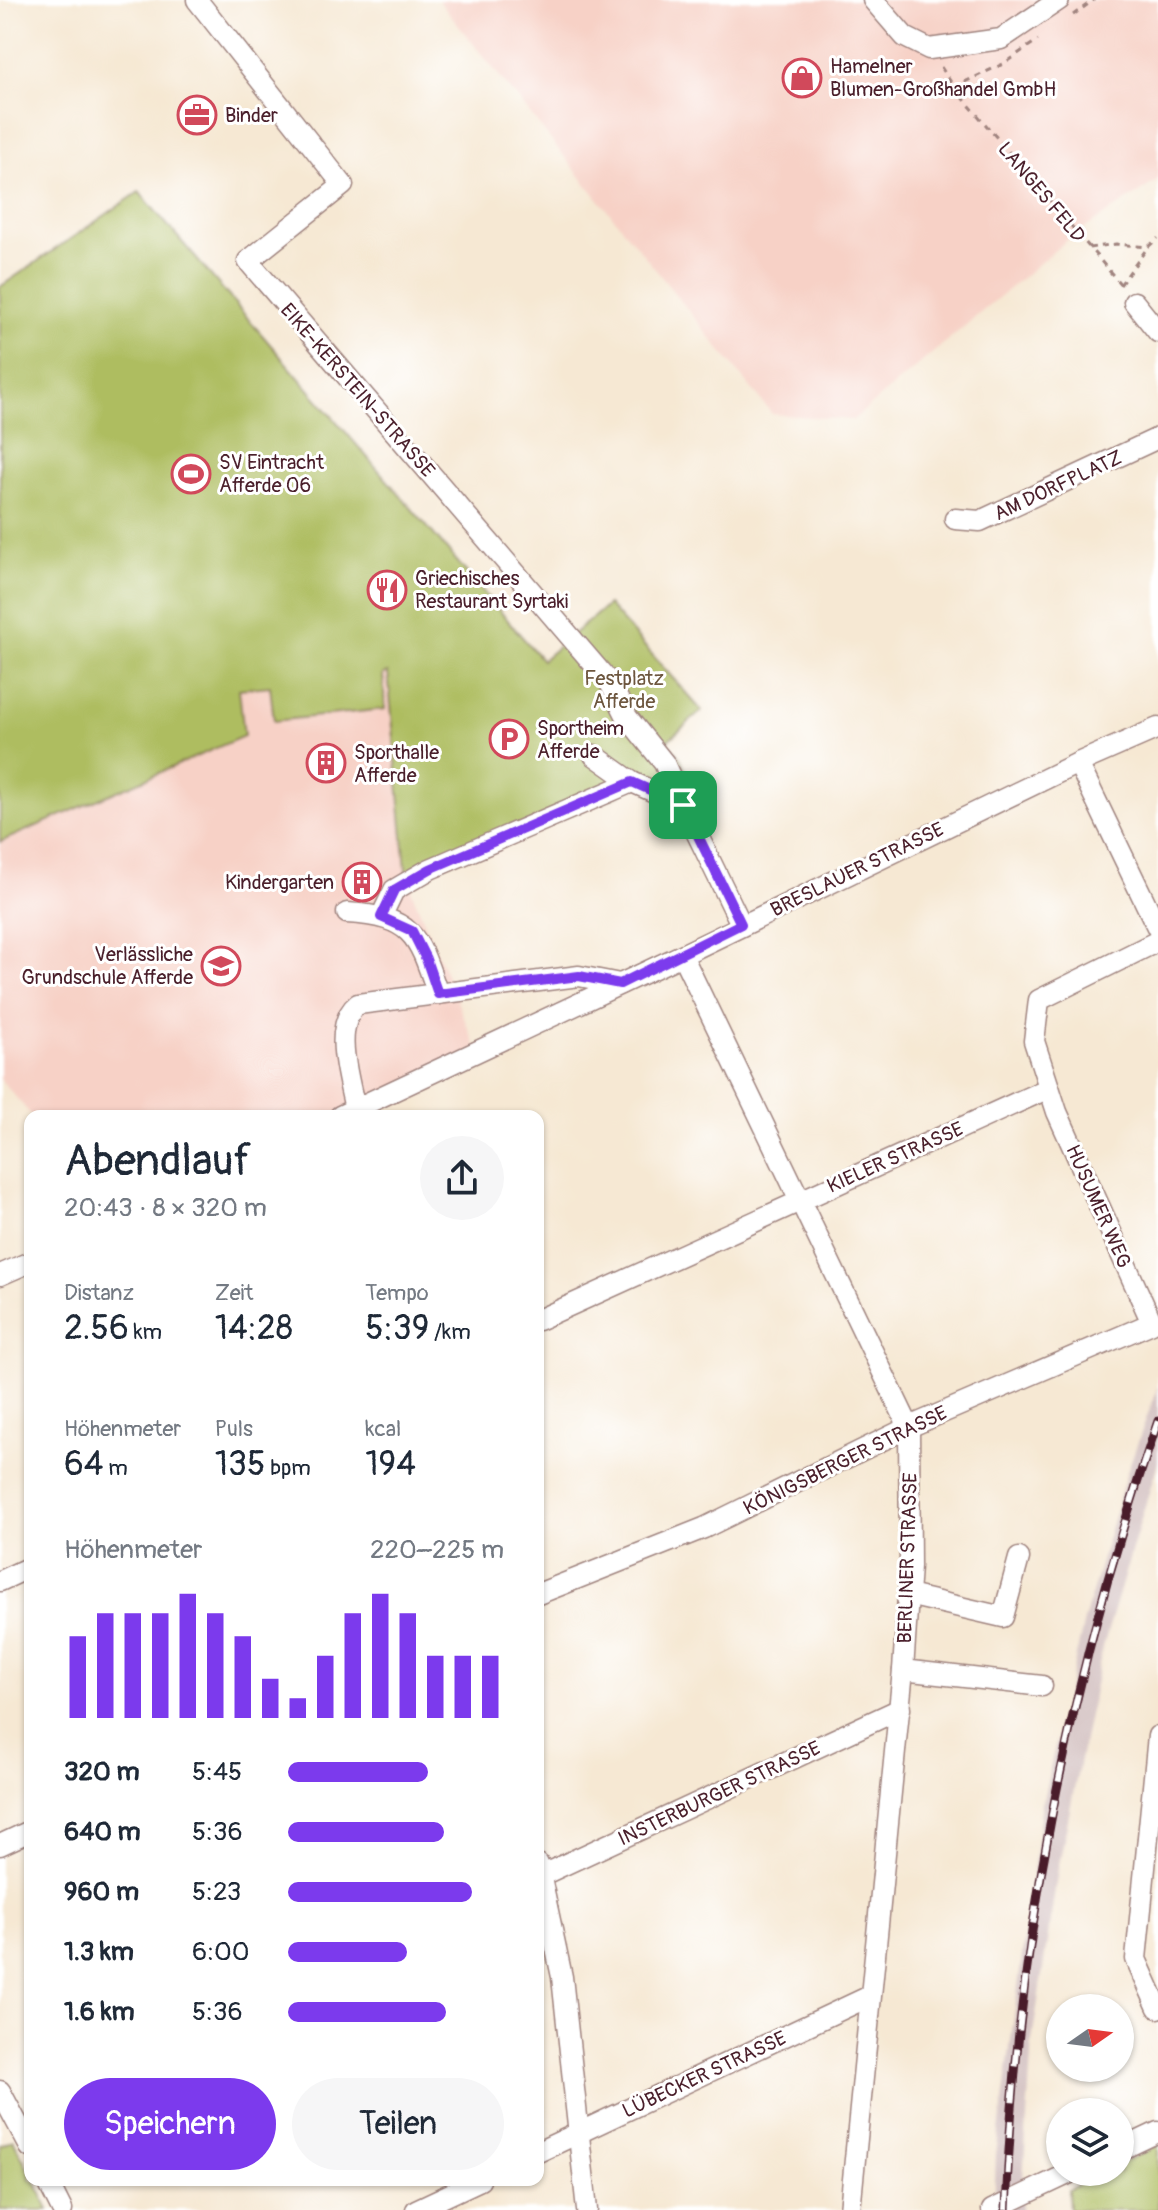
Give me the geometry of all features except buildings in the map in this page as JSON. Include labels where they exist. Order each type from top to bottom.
[{"type":"street","name":"EIKE-KERSTEIN-STRASSE","points":[[197,0],[343,185],[248,261],[610,683],[627,717],[664,763],[741,924]]},
{"type":"street","points":[[873,0],[905,37],[929,49],[1001,39],[1059,0]]},
{"type":"street","points":[[1134,302],[1158,332]]},
{"type":"street","name":"AM DORFPLATZ","points":[[955,519],[980,521],[1158,438]]},
{"type":"street","name":"BRESLAUER STRASSE","points":[[354,1110],[1078,763],[1158,728]]},
{"type":"street","points":[[594,755],[632,782],[683,805]]},
{"type":"street","points":[[1078,763],[1158,929]]},
{"type":"street","points":[[381,917],[394,890],[430,869],[632,782]]},
{"type":"street","points":[[347,913],[381,917],[412,931],[438,994]]},
{"type":"street","points":[[1049,1088],[1034,1041],[1039,1000],[1158,941]]},
{"type":"street","name":"BERLINER STRASSE","points":[[682,955],[909,1427],[910,1566],[903,1670],[850,2210]]},
{"type":"street","points":[[348,1110],[343,1030],[349,1012],[358,1004],[579,976],[620,984]]},
{"type":"street","name":"KIELER STRASSE","points":[[544,1317],[1049,1088]]},
{"type":"street","name":"HUSUMER WEG","points":[[1049,1088],[1152,1323]]},
{"type":"street","points":[[0,1275],[24,1265]]},
{"type":"street","name":"KÖNIGSBERGER STRASSE","points":[[544,1592],[704,1528],[909,1427],[1152,1323]]},
{"type":"street","points":[[908,1595],[1003,1617],[1019,1558]]},
{"type":"street","points":[[0,1581],[24,1570]]},
{"type":"street","points":[[903,1670],[1042,1686]]},
{"type":"street","name":"INSTERBURGER STRASSE","points":[[544,1871],[900,1709]]},
{"type":"street","points":[[1158,1736],[1152,1842],[1136,1959],[1153,1985],[1158,2008]]},
{"type":"street","points":[[0,1845],[24,1834]]},
{"type":"street","points":[[544,1896],[562,1977],[587,2210]]},
{"type":"street","name":"LÜBECKER STRASSE","points":[[544,2149],[870,1996]]},
{"type":"street","points":[[0,2091],[24,2118]]},
{"type":"street","points":[[1134,2143],[1158,2132]]},
{"type":"street","points":[[992,2210],[1046,2184]]},
{"type":"street","points":[[50,2186],[62,2210]]},
{"type":"street","points":[[416,2210],[467,2186]]},
{"type":"path","name":"LANGES FELD","points":[[929,49],[954,87],[1134,302]]},
{"type":"path","points":[[1120,285],[1158,238]]},
{"type":"path","points":[[1089,248],[1116,244],[1148,247]]},
{"type":"shaded area","points":[[438,0],[1158,0],[1158,180],[1067,240],[853,420],[772,414]]},
{"type":"shaded area","name":"Verlässliche Grundschule Afferde","points":[[389,673],[407,880],[478,1052],[353,1110],[27,1110],[0,1079],[0,842],[244,736],[239,689]]},
{"type":"shaded area","points":[[1158,1386],[1158,1462],[1102,1650],[1058,1869],[1032,2041],[1021,2210],[994,2210],[996,2155],[1042,1804],[1084,1621],[1126,1475]]},
{"type":"green space","name":"SV Eintracht Afferde 06","points":[[139,192],[542,660],[608,605],[702,711],[667,741],[681,759],[696,792],[636,769],[620,794],[407,880],[388,673],[383,674],[385,709],[274,721],[270,686],[239,689],[244,736],[0,842],[0,287]]},
{"type":"green space","points":[[13,2139],[24,2161],[24,2186],[37,2186],[49,2210],[0,2210],[0,2145]]},
{"type":"green space","points":[[1158,2145],[1158,2210],[1069,2210],[1068,2190],[1076,2186],[1134,2186],[1134,2157]]},
{"type":"railway","points":[[1006,2210],[1022,2010],[1035,1910],[1053,1810],[1099,1613],[1158,1421]]},
{"type":"place","name":"Hamelner Blumen-Großhandel GmbH","points":[[802,78]]},
{"type":"place","name":"Binder","points":[[197,115]]},
{"type":"place","name":"SV Eintracht Afferde 06","points":[[191,474]]},
{"type":"place","name":"Griechisches Restaurant Syrtaki","points":[[387,590]]},
{"type":"place","name":"Sportheim Afferde","points":[[509,739]]},
{"type":"place","name":"Sporthalle Afferde","points":[[326,763]]},
{"type":"place","name":"Kindergarten","points":[[362,882]]},
{"type":"place","name":"Verlässliche Grundschule Afferde","points":[[221,966]]},
{"type":"route","points":[[632,782],[683,805],[741,924],[620,984],[579,976],[438,994],[412,931],[381,917],[394,890],[430,869],[632,782]]},
{"type":"park label","name":"Festplatz Afferde","points":[[624,690]]}]
